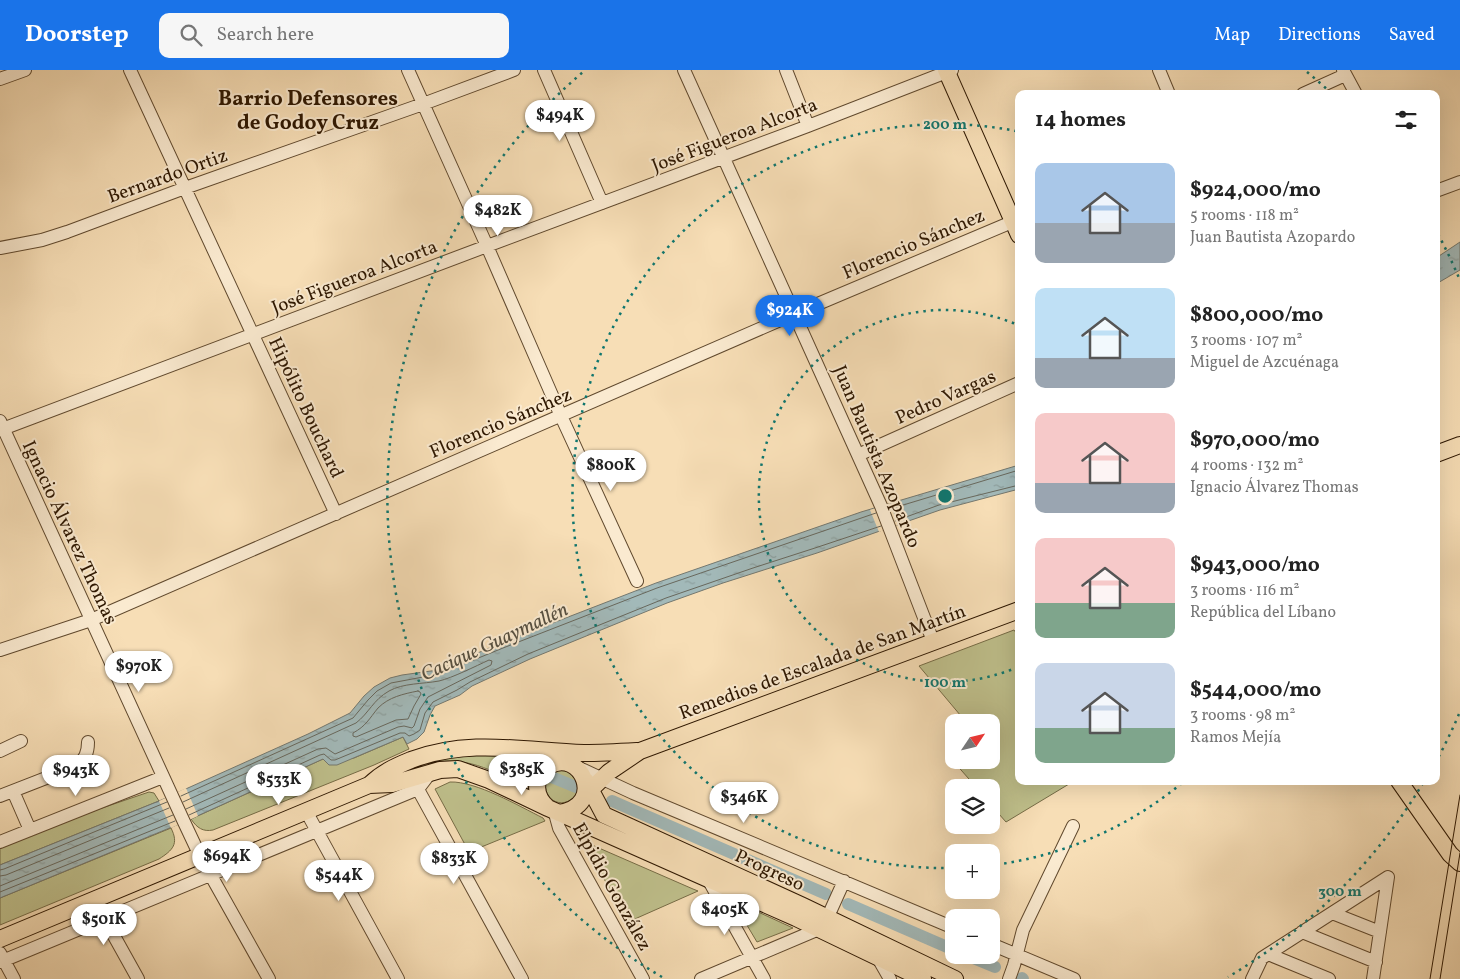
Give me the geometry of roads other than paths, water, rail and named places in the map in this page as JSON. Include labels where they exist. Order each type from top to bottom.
[{"type":"main road","points":[[948,71],[1015,221]]},
{"type":"main road","points":[[1440,452],[1460,445]]},
{"type":"main road","name":"Remedios de Escalada de San Martín","points":[[590,785],[640,751],[1015,611]]},
{"type":"main road","name":"Remedios de Escalada de San Martín","points":[[369,785],[391,768],[442,750],[470,747],[507,747],[571,761],[640,751]]},
{"type":"main road","points":[[507,747],[571,761],[579,770],[590,785],[578,806],[572,809],[554,810],[539,798],[538,779],[547,767],[571,761]]},
{"type":"main road","name":"Progreso","points":[[369,785],[415,783],[430,772],[446,769],[464,771],[489,780],[708,879],[825,920],[878,958],[923,979]]},
{"type":"main road","points":[[0,939],[369,785]]},
{"type":"main road","name":"Progreso","points":[[590,785],[604,815],[825,920],[955,979]]},
{"type":"main road","points":[[1402,785],[1450,854],[1460,863]]},
{"type":"street","points":[[0,79],[25,70]]},
{"type":"street","name":"Hipólito Bouchard","points":[[130,70],[336,514]]},
{"type":"street","points":[[408,70],[561,416],[637,581]]},
{"type":"street","name":"Bernardo Ortiz","points":[[0,248],[55,236],[514,70]]},
{"type":"street","points":[[544,70],[602,203]]},
{"type":"street","name":"Juan Bautista Azopardo","points":[[684,70],[881,506],[933,641]]},
{"type":"street","points":[[786,70],[808,126]]},
{"type":"street","points":[[1160,70],[1168,90]]},
{"type":"street","name":"José Figueroa Alcorta","points":[[1,427],[808,126],[948,71]]},
{"type":"street","points":[[1310,90],[1344,72],[1354,90]]},
{"type":"street","points":[[1440,190],[1460,182]]},
{"type":"street","name":"Florencio Sánchez","points":[[0,650],[91,620],[794,314],[1015,226]]},
{"type":"street","name":"Pedro Vargas","points":[[858,455],[1015,385]]},
{"type":"street","name":"Ignacio Álvarez Thomas","points":[[1,427],[200,856],[212,874],[269,979]]},
{"type":"street","points":[[0,751],[21,741]]},
{"type":"street","points":[[0,796],[76,766],[84,760],[88,751],[88,742]]},
{"type":"street","points":[[620,763],[617,771],[619,778],[634,793]]},
{"type":"street","points":[[0,842],[163,777]]},
{"type":"street","points":[[14,979],[1,959],[104,919],[316,831],[415,783],[522,979]]},
{"type":"street","points":[[590,785],[634,793],[945,924]]},
{"type":"street","points":[[13,791],[30,830]]},
{"type":"street","name":"Elpidio González","points":[[554,810],[559,828],[643,979]]},
{"type":"street","points":[[306,812],[398,979]]},
{"type":"street","points":[[1008,979],[1023,930],[1073,826]]},
{"type":"street","points":[[1252,979],[1262,958],[1388,878],[1373,979]]},
{"type":"street","points":[[708,879],[764,979]]},
{"type":"street","points":[[701,979],[752,958],[825,920],[844,881]]},
{"type":"street","points":[[94,900],[138,979]]},
{"type":"street","points":[[1332,913],[1380,932]]},
{"type":"street","points":[[1302,932],[1376,962]]},
{"type":"street","points":[[1000,950],[1015,960],[1074,979]]},
{"type":"street","points":[[1268,954],[1329,979]]},
{"type":"street","points":[[878,958],[890,979]]},
{"type":"water","points":[[1460,242],[1460,270],[1440,282],[1440,255]]},
{"type":"water","points":[[1015,466],[1015,490],[940,510],[667,603],[530,659],[472,686],[460,695],[435,706],[424,732],[417,739],[407,744],[403,737],[337,765],[329,765],[323,759],[184,822],[0,898],[0,865],[159,801],[308,734],[350,713],[374,687],[390,678],[438,670],[501,643],[656,583],[861,512]]},
{"type":"waterway","points":[[520,765],[528,768]]},
{"type":"waterway","points":[[549,776],[576,787]]},
{"type":"waterway","points":[[612,801],[826,894]]},
{"type":"waterway","points":[[848,904],[945,946]]},
{"type":"waterway","points":[[988,964],[995,967]]},
{"type":"tram line","points":[[1430,979],[1460,795]]},
{"type":"tram line","points":[[1440,979],[1460,853]]},
{"type":"district","name":"Barrio Defensores de Godoy Cruz","points":[[308,110]]},
{"type":"water label","name":"Cacique Guaymallén","points":[[494,641]]}]
